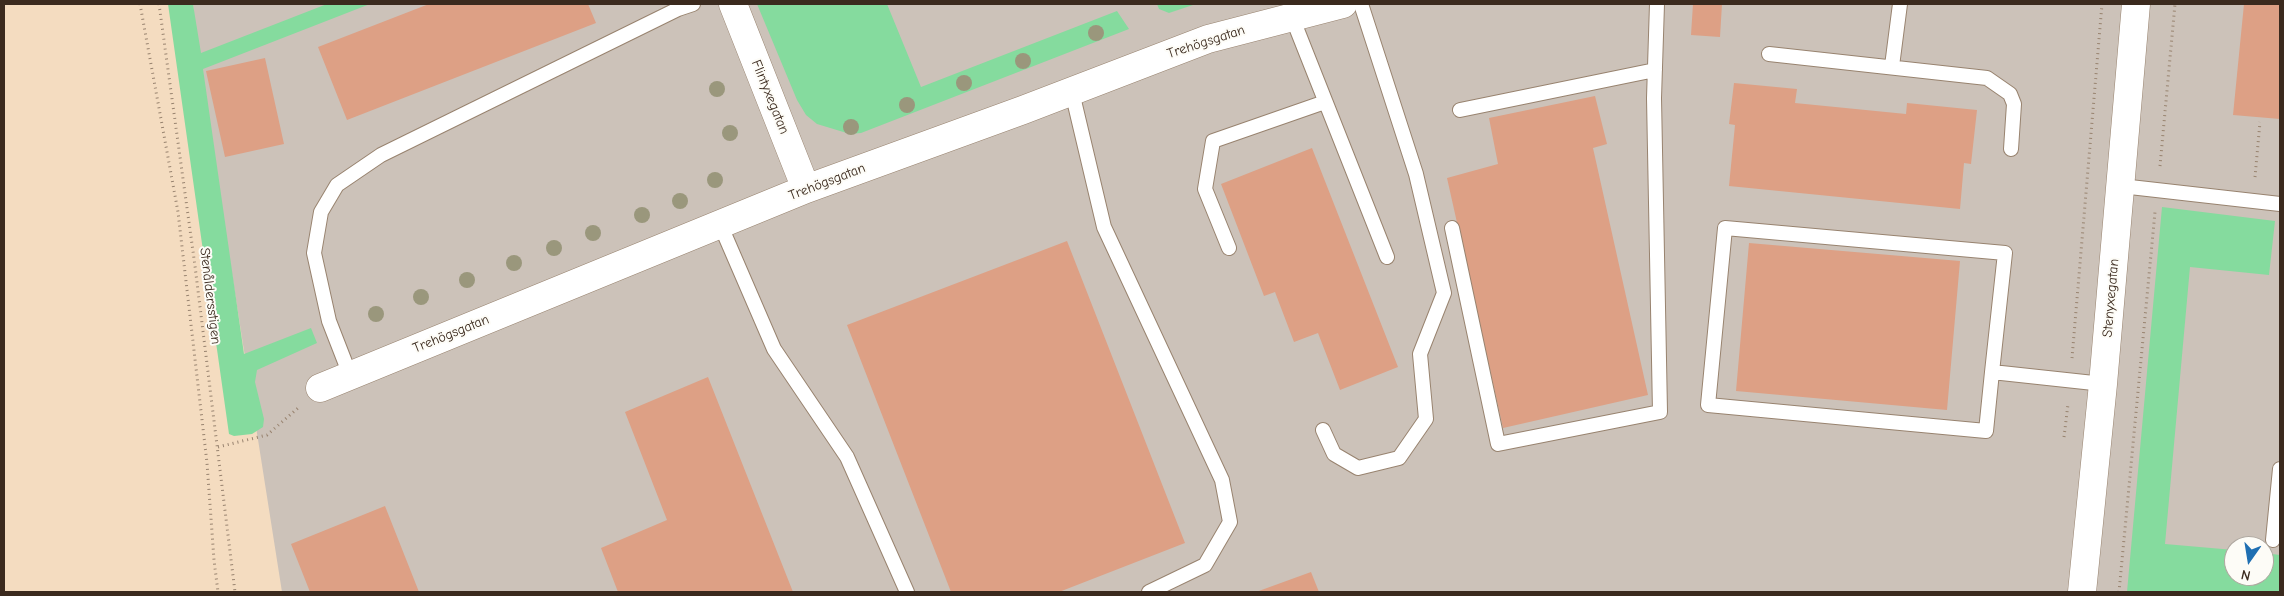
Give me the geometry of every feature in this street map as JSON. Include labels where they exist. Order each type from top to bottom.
[{"type":"street","name":"Flintyxegatan","points":[[733,4],[806,190]]},
{"type":"street","name":"Trehögsgatan","points":[[320,388],[806,190],[1072,92],[1208,39],[1343,4]]},
{"type":"street","name":"Stenyxegatan","points":[[2082,592],[2104,384],[2136,4]]},
{"type":"lane","points":[[350,375],[329,322],[314,253],[321,212],[337,184],[381,154],[678,9],[693,4]]},
{"type":"lane","points":[[1324,430],[1334,454],[1358,468],[1399,458],[1426,419],[1420,354],[1444,293],[1416,174],[1361,4]]},
{"type":"lane","points":[[1452,228],[1498,444],[1660,412],[1655,70],[1657,4]]},
{"type":"lane","points":[[1892,66],[1900,4]]},
{"type":"lane","points":[[1292,17],[1387,257]]},
{"type":"lane","points":[[1769,54],[1988,78],[2010,94],[2014,104],[2011,149]]},
{"type":"lane","points":[[1460,110],[1655,70]]},
{"type":"lane","points":[[1072,92],[1104,227],[1222,480],[1230,522],[1206,564],[1149,592]]},
{"type":"lane","points":[[1229,248],[1205,188],[1213,141],[1325,102]]},
{"type":"lane","points":[[2122,186],[2280,204]]},
{"type":"lane","points":[[720,224],[774,349],[847,456],[907,592]]},
{"type":"lane","points":[[1725,228],[2005,252],[1992,372],[1986,431],[1708,405],[1725,228]]},
{"type":"lane","points":[[1992,372],[2104,384]]},
{"type":"lane","points":[[2273,536],[2280,469]]},
{"type":"path","points":[[140,4],[178,212],[207,464],[218,592]]},
{"type":"path","name":"Stenåldersstigen","points":[[159,4],[196,266],[236,592]]},
{"type":"path","points":[[2064,438],[2102,4]]},
{"type":"path","points":[[2119,592],[2175,4]]},
{"type":"path","points":[[2253,200],[2260,122]]},
{"type":"path","points":[[218,446],[267,435],[320,388]]},
{"type":"shaded area","points":[[193,4],[2280,4],[2280,592],[282,592],[197,52]]},
{"type":"green space","points":[[168,4],[193,4],[201,53],[327,4],[370,4],[203,69],[244,354],[311,328],[317,343],[257,370],[255,382],[264,419],[263,427],[252,434],[234,436],[229,434]]},
{"type":"green space","points":[[757,4],[887,4],[921,87],[1117,11],[1129,29],[861,133],[850,134],[817,124],[806,115],[797,100]]},
{"type":"green space","points":[[1157,4],[1196,4],[1169,13],[1159,9]]},
{"type":"green space","points":[[2162,207],[2275,221],[2269,275],[2190,267],[2165,544],[2224,549],[2224,586],[2274,586],[2274,554],[2280,555],[2280,592],[2127,592]]},
{"type":"building","points":[[429,4],[588,4],[596,23],[347,120],[318,47]]},
{"type":"building","points":[[1693,4],[1722,4],[1720,37],[1691,35]]},
{"type":"building","points":[[2244,4],[2280,4],[2280,119],[2233,115]]},
{"type":"building","points":[[265,58],[284,144],[225,157],[206,71]]},
{"type":"building","points":[[1734,83],[1797,89],[1795,103],[1906,114],[1907,103],[1977,110],[1971,164],[1964,163],[1960,209],[1729,186],[1735,125],[1729,124]]},
{"type":"building","points":[[1595,96],[1607,144],[1593,148],[1648,395],[1503,428],[1447,178],[1498,164],[1489,118]]},
{"type":"building","points":[[1312,148],[1398,367],[1340,390],[1318,333],[1294,342],[1275,292],[1264,296],[1221,184]]},
{"type":"building","points":[[1067,241],[1185,543],[1059,592],[951,592],[847,325]]},
{"type":"building","points":[[1749,243],[1960,261],[1947,410],[1736,391]]},
{"type":"building","points":[[708,377],[793,592],[618,592],[601,548],[667,520],[625,412]]},
{"type":"building","points":[[385,506],[419,592],[310,592],[291,544]]},
{"type":"building","points":[[1311,572],[1319,592],[1256,592]]}]
